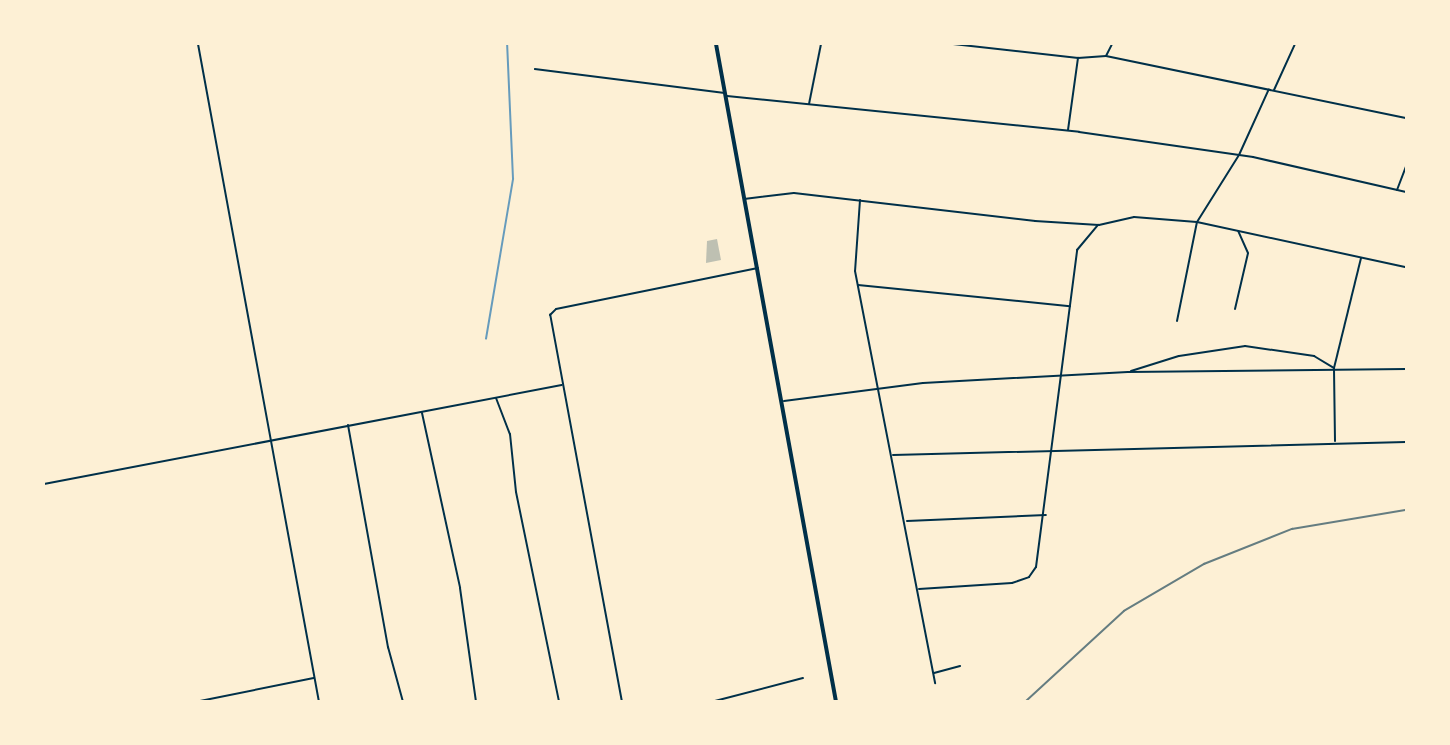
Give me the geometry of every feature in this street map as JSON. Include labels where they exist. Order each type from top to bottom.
[{"type":"main road","points":[[716,44],[784,401],[836,702]]},
{"type":"street","points":[[198,44],[273,441],[319,702]]},
{"type":"street","points":[[809,104],[821,44]]},
{"type":"street","points":[[953,44],[1078,58],[1106,56],[1407,118]]},
{"type":"street","points":[[1106,56],[1112,44]]},
{"type":"street","points":[[1274,90],[1294,44]]},
{"type":"street","points":[[1068,131],[1078,58]]},
{"type":"street","points":[[1178,321],[1197,222],[1239,155],[1269,89]]},
{"type":"street","points":[[724,95],[1068,131],[1239,155],[1407,192]]},
{"type":"street","points":[[1397,190],[1407,166]]},
{"type":"street","points":[[744,199],[770,192],[1099,225],[1134,217],[1197,222],[1407,267]]},
{"type":"street","points":[[860,200],[853,244],[858,285],[907,521],[935,683]]},
{"type":"street","points":[[919,589],[1012,583],[1029,578],[1036,567],[1046,515],[1078,246],[1099,225]]},
{"type":"street","points":[[1235,309],[1248,253],[1238,231]]},
{"type":"street","points":[[1335,441],[1334,368],[1361,258]]},
{"type":"street","points":[[622,702],[551,312],[758,268]]},
{"type":"street","points":[[858,285],[1071,306]]},
{"type":"street","points":[[1128,372],[1179,356],[1245,346],[1314,356],[1334,368]]},
{"type":"street","points":[[784,401],[880,389],[1128,372],[1407,369]]},
{"type":"street","points":[[44,484],[563,385]]},
{"type":"street","points":[[496,398],[508,424],[516,492],[560,702]]},
{"type":"street","points":[[422,412],[460,588],[476,702]]},
{"type":"street","points":[[348,425],[388,646],[404,702]]},
{"type":"street","points":[[893,455],[1335,441],[1407,442]]},
{"type":"street","points":[[907,521],[1046,515]]},
{"type":"street","points":[[934,673],[960,666]]},
{"type":"street","points":[[195,702],[314,678]]},
{"type":"street","points":[[711,702],[803,678]]},
{"type":"lane","points":[[535,69],[618,76],[724,95]]},
{"type":"building","points":[[717,239],[721,260],[706,263],[707,241]]},
{"type":"waterway","points":[[486,339],[513,179],[507,44]]},
{"type":"railway","points":[[1025,702],[1124,611],[1204,564],[1292,529],[1406,510]]}]
